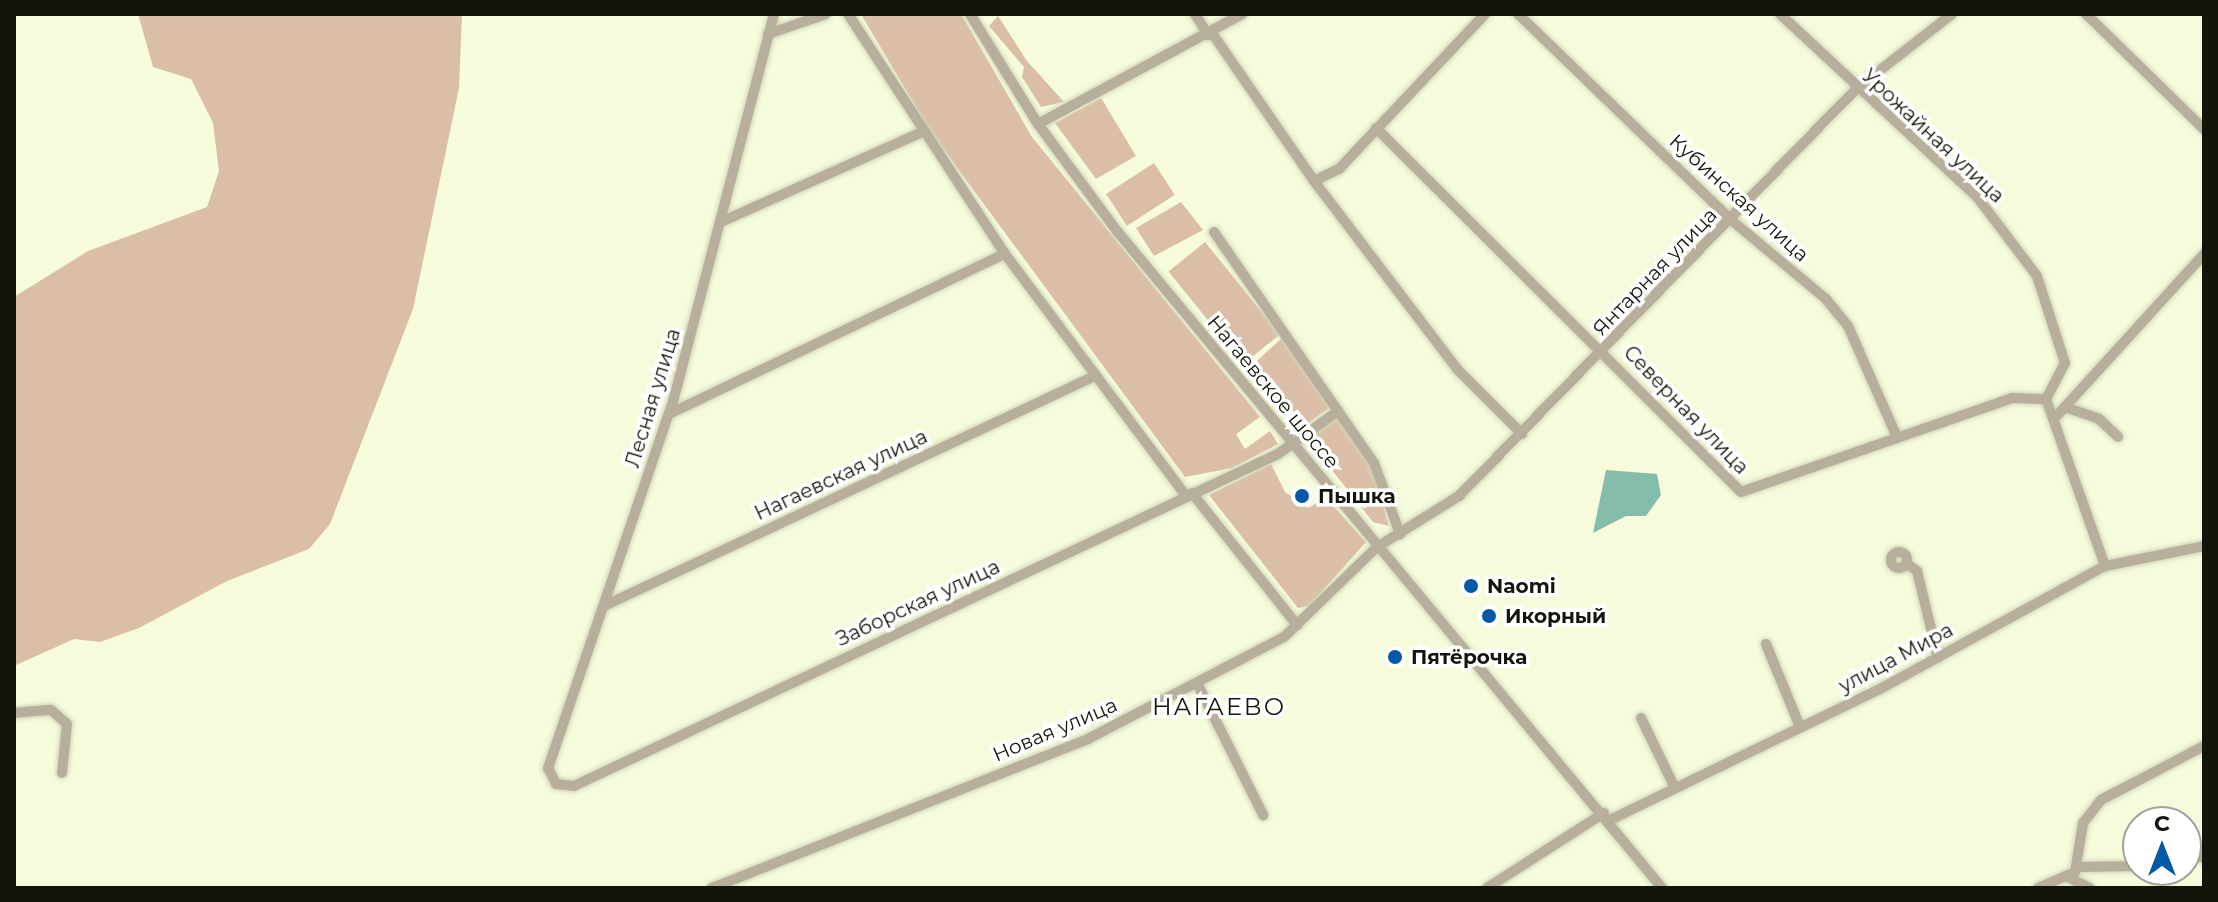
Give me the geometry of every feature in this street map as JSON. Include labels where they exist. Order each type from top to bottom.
[{"type":"street","name":"Лесная улица","points":[[556,784],[548,768],[669,414],[774,14]]},
{"type":"street","points":[[768,34],[826,14]]},
{"type":"street","points":[[848,14],[922,132],[1005,254],[1095,376],[1297,625]]},
{"type":"street","name":"Нагаевское шоссе","points":[[970,14],[1038,124],[1291,442],[1607,816],[1662,888]]},
{"type":"street","points":[[1195,14],[1314,181],[1447,358],[1522,434]]},
{"type":"street","points":[[1038,124],[1210,34],[1242,14]]},
{"type":"street","points":[[1314,181],[1330,174],[1485,14]]},
{"type":"street","name":"Кубинская улица","points":[[1518,14],[1730,219],[1848,326],[1897,437]]},
{"type":"street","name":"Урожайная улица","points":[[1780,14],[1856,89],[1978,198],[2037,276],[2065,363],[2046,399]]},
{"type":"street","name":"Янтарная улица","points":[[1377,547],[1459,496],[1856,89],[1952,14]]},
{"type":"street","points":[[2086,14],[2204,129]]},
{"type":"street","name":"Северная улица","points":[[1376,128],[1741,492],[2013,398],[2046,399]]},
{"type":"street","points":[[721,222],[922,132]]},
{"type":"street","points":[[1214,232],[1383,479],[1400,534]]},
{"type":"street","points":[[669,414],[1005,254]]},
{"type":"street","points":[[2054,419],[2204,254]]},
{"type":"street","name":"Нагаевская улица","points":[[604,606],[1095,376]]},
{"type":"street","points":[[2046,399],[2105,566]]},
{"type":"street","points":[[2065,407],[2099,419],[2118,437]]},
{"type":"street","name":"Заборская улица","points":[[556,784],[574,786],[1189,494],[1291,442],[1338,411]]},
{"type":"street","name":"улица Мира","points":[[1487,888],[1607,816],[1800,727],[1938,657],[2105,566],[2204,546]]},
{"type":"street","name":"Новая улица","points":[[712,888],[1088,739],[1197,683],[1297,625],[1377,547]]},
{"type":"street","points":[[1906,563],[1917,571],[1938,657]]},
{"type":"street","points":[[1766,644],[1800,727]]},
{"type":"street","points":[[1197,683],[1263,815]]},
{"type":"street","points":[[14,713],[51,710],[67,724],[62,773]]},
{"type":"street","points":[[1641,718],[1673,784]]},
{"type":"street","points":[[2038,888],[2070,878],[2077,867],[2083,823],[2101,800],[2204,746]]},
{"type":"street","points":[[2077,867],[2122,866]]},
{"type":"street","points":[[2070,878],[2090,888]]},
{"type":"shaded area","points":[[138,14],[462,14],[459,88],[413,309],[330,524],[309,549],[227,581],[139,628],[100,642],[74,639],[14,666],[14,297],[88,251],[207,207],[219,171],[213,123],[191,79],[153,67]]},
{"type":"shaded area","points":[[861,14],[961,14],[1032,137],[1260,417],[1236,434],[1245,449],[1270,431],[1278,444],[1232,468],[1185,477],[930,131]]},
{"type":"shaded area","points":[[998,16],[1027,61],[1064,102],[1041,107],[1022,77],[1024,67],[989,26]]},
{"type":"shaded area","points":[[1101,98],[1136,156],[1096,179],[1055,123]]},
{"type":"shaded area","points":[[1154,163],[1175,195],[1127,226],[1106,194]]},
{"type":"shaded area","points":[[1181,202],[1203,230],[1154,256],[1136,228]]},
{"type":"shaded area","points":[[1205,242],[1280,334],[1243,364],[1168,272]]},
{"type":"shaded area","points":[[1283,337],[1330,407],[1303,427],[1248,369]]},
{"type":"shaded area","points":[[1337,416],[1372,466],[1389,526],[1373,522],[1305,436]]},
{"type":"shaded area","points":[[1271,464],[1285,492],[1308,508],[1326,498],[1366,542],[1309,606],[1298,608],[1209,495]]},
{"type":"water","points":[[1606,470],[1657,474],[1661,495],[1646,516],[1626,516],[1593,533]]},
{"type":"place","name":"Пышка","points":[[1302,496]]},
{"type":"place","name":"Naomi","points":[[1471,586]]},
{"type":"place","name":"Икорный","points":[[1489,616]]},
{"type":"place","name":"Пятёрочка","points":[[1395,657]]},
{"type":"district","name":"НАГАЕВО","points":[[1219,707]]}]
